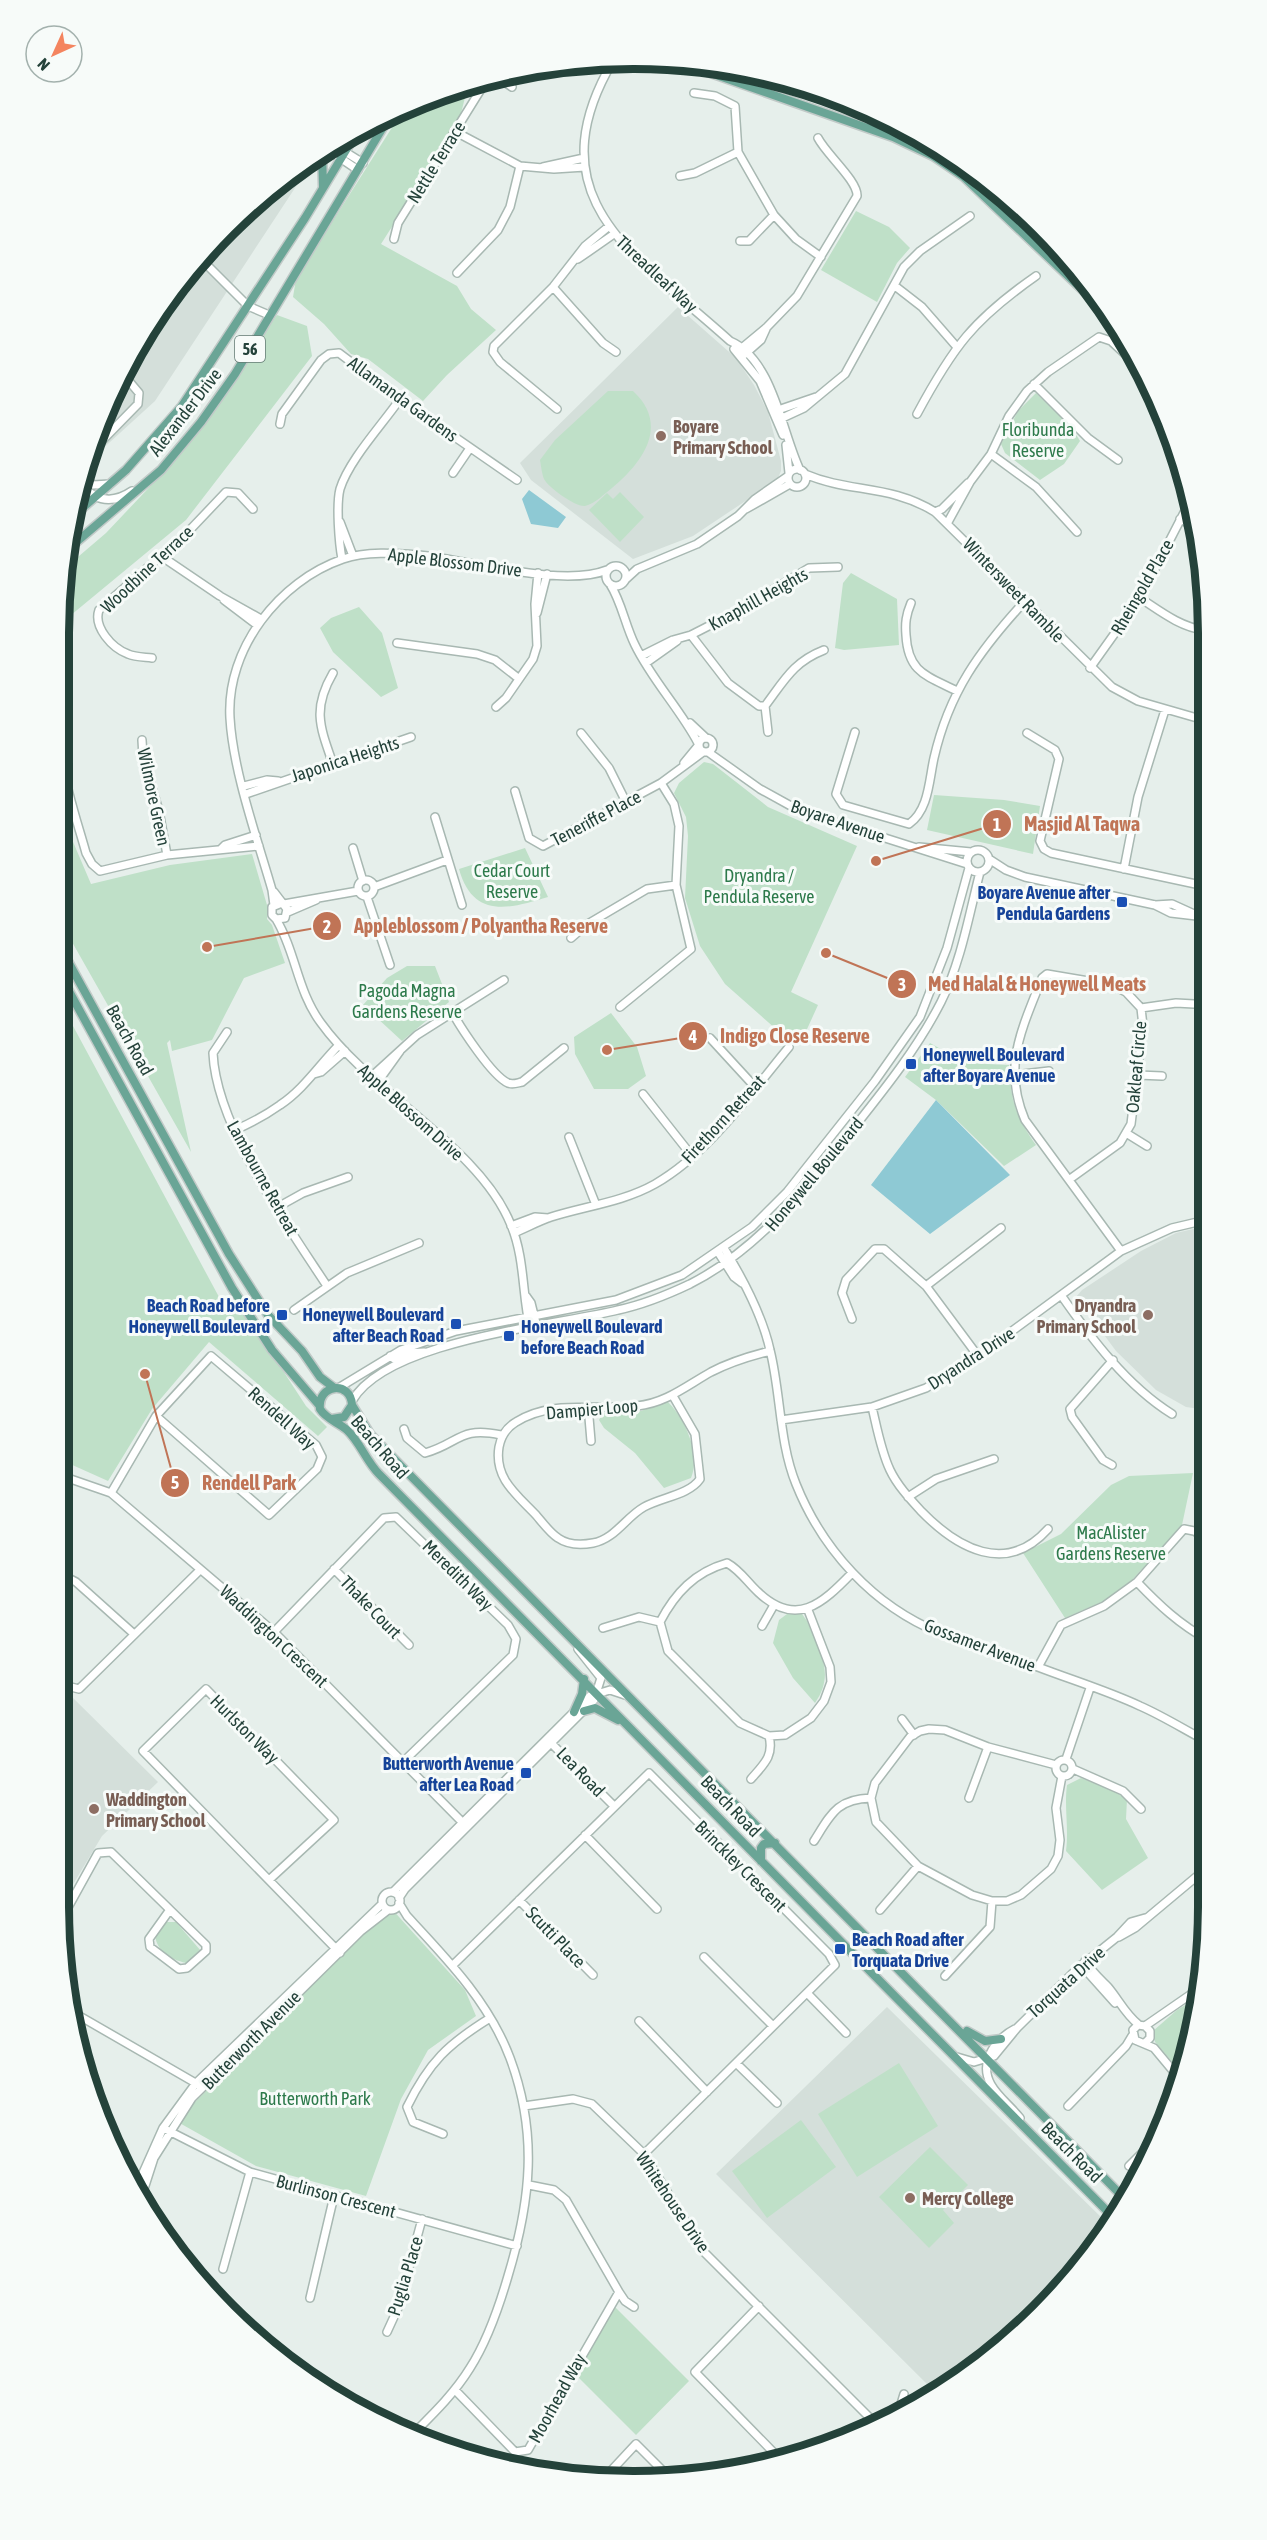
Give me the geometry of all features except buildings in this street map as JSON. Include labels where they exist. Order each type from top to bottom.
[{"type":"main road","points":[[717,76],[893,137],[933,156],[963,177],[1076,284]]},
{"type":"main road","name":"Alexander Drive","points":[[77,541],[161,470],[179,451],[235,374],[383,128]]},
{"type":"main road","name":"Alexander Drive","points":[[84,507],[133,462],[182,406],[323,190],[349,146]]},
{"type":"main road","points":[[323,190],[324,162]]},
{"type":"main road","name":"Beach Road","points":[[69,965],[229,1254],[268,1315],[302,1351],[320,1377],[336,1387]]},
{"type":"main road","name":"Beach Road","points":[[69,993],[232,1288],[272,1350],[319,1405]]},
{"type":"main road","points":[[336,1387],[346,1391],[352,1403],[344,1417],[332,1419],[323,1414],[319,1405],[321,1396],[336,1387]]},
{"type":"main road","name":"Beach Road","points":[[352,1403],[370,1434],[1119,2193]]},
{"type":"main road","name":"Beach Road","points":[[332,1419],[355,1439],[367,1461],[379,1474],[1108,2212]]},
{"type":"main road","points":[[584,1680],[579,1712],[595,1708],[631,1728]]},
{"type":"main road","points":[[761,1861],[761,1848],[768,1842],[775,1843]]},
{"type":"main road","points":[[941,2010],[980,2039],[989,2042],[1001,2039]]},
{"type":"street","name":"Threadleaf Way","points":[[608,70],[586,118],[583,142],[585,167],[595,204],[614,234],[741,353],[777,411],[790,448],[803,475]]},
{"type":"street","name":"Nettle Terrace","points":[[507,84],[512,87]]},
{"type":"street","name":"Nettle Terrace","points":[[394,238],[398,223],[454,131],[483,89]]},
{"type":"street","points":[[694,93],[715,96],[735,106],[738,152],[774,215],[796,239],[821,257]]},
{"type":"street","points":[[454,131],[520,166],[543,166],[584,158]]},
{"type":"street","points":[[741,353],[797,296],[856,196],[857,191],[818,138]]},
{"type":"street","points":[[340,151],[360,166]]},
{"type":"street","points":[[680,176],[695,172],[738,152]]},
{"type":"street","points":[[338,153],[344,155]]},
{"type":"street","points":[[457,273],[498,230],[510,207],[520,166]]},
{"type":"street","points":[[543,166],[554,169],[585,167]]},
{"type":"street","points":[[740,241],[749,241],[774,215]]},
{"type":"street","points":[[781,419],[801,410],[845,374],[904,267],[920,251],[970,216]]},
{"type":"street","points":[[557,409],[500,362],[493,351],[498,340],[553,287],[585,246],[608,227]]},
{"type":"street","points":[[573,262],[614,234]]},
{"type":"street","points":[[206,264],[248,306],[269,315]]},
{"type":"street","points":[[917,414],[957,346],[1001,300],[1036,276]]},
{"type":"street","points":[[895,286],[921,307],[957,346]]},
{"type":"street","points":[[553,287],[603,343],[616,352]]},
{"type":"street","points":[[948,522],[970,482],[991,454],[1009,416],[1034,384],[1099,337],[1112,341],[1121,350]]},
{"type":"street","name":"Allamanda Gardens","points":[[280,424],[282,414],[321,360],[329,354],[339,353],[400,399],[517,480]]},
{"type":"street","points":[[104,439],[138,404],[139,393],[129,381]]},
{"type":"street","points":[[1034,384],[1088,438],[1118,460]]},
{"type":"street","points":[[777,411],[818,396]]},
{"type":"street","points":[[342,559],[338,533],[340,491],[349,470],[400,399]]},
{"type":"street","name":"Threadleaf Way","points":[[781,419],[789,477]]},
{"type":"street","points":[[453,473],[470,448]]},
{"type":"street","points":[[991,454],[1036,487],[1077,532]]},
{"type":"street","points":[[87,490],[95,497],[112,500],[122,497],[161,470]]},
{"type":"street","points":[[609,583],[617,586],[637,569],[697,544],[746,509],[755,499],[789,477],[803,475],[799,486],[789,477]]},
{"type":"street","name":"Wintersweet Ramble","points":[[803,475],[888,491],[918,501],[948,522],[1024,602],[1112,687],[1138,701],[1198,718]]},
{"type":"street","points":[[90,482],[93,485],[110,484]]},
{"type":"street","points":[[935,512],[942,509],[970,482]]},
{"type":"street","name":"Woodbine Terrace","points":[[152,658],[128,654],[111,644],[96,617],[99,610],[161,556],[226,492],[238,494],[253,508]]},
{"type":"street","name":"Rheingold Place","points":[[1090,668],[1140,598],[1184,511]]},
{"type":"street","points":[[1180,519],[1187,523]]},
{"type":"street","points":[[340,522],[353,556]]},
{"type":"street","name":"Apple Blossom Drive","points":[[284,932],[286,915],[272,890],[256,836],[234,753],[230,716],[236,669],[259,622],[302,580],[342,559],[353,556],[383,553],[419,555],[538,573],[593,576],[609,583]]},
{"type":"street","points":[[161,556],[259,622]]},
{"type":"street","points":[[637,569],[613,566],[607,570],[609,583],[619,599],[641,656],[686,719],[702,748],[713,744]]},
{"type":"street","points":[[619,599],[626,573],[621,567]]},
{"type":"street","name":"Knaphill Heights","points":[[641,656],[691,635],[736,612],[809,568],[838,567]]},
{"type":"street","name":"Apple Blossom Drive","points":[[593,576],[607,570]]},
{"type":"street","points":[[496,707],[506,698],[533,659],[537,646],[535,604],[538,573]]},
{"type":"street","points":[[537,613],[547,574]]},
{"type":"street","points":[[1140,598],[1192,628],[1198,629]]},
{"type":"street","points":[[855,732],[836,794],[843,805],[909,824],[922,813],[941,728],[957,691],[988,641],[1024,602]]},
{"type":"street","points":[[911,603],[905,618],[910,660],[924,674],[957,691]]},
{"type":"street","points":[[691,635],[728,683],[748,700],[759,706],[765,706]]},
{"type":"street","name":"Knaphill Heights","points":[[646,663],[679,639]]},
{"type":"street","points":[[397,644],[477,654],[495,660],[518,678]]},
{"type":"street","points":[[768,732],[765,706],[796,665],[805,657],[824,650]]},
{"type":"street","points":[[333,673],[319,705],[320,728],[333,764]]},
{"type":"street","points":[[1124,868],[1138,797],[1165,710]]},
{"type":"street","points":[[686,719],[706,738]]},
{"type":"street","points":[[581,733],[609,768],[625,800]]},
{"type":"street","points":[[1027,733],[1055,750],[1059,759],[1040,841],[1044,849],[1051,853],[1198,884]]},
{"type":"street","name":"Japonica Heights","points":[[245,790],[267,780],[278,781],[411,737]]},
{"type":"street","name":"Boyare Avenue","points":[[706,738],[731,767]]},
{"type":"street","name":"Teneriffe Place","points":[[515,791],[529,838],[543,846],[625,800],[662,783],[702,748],[706,738]]},
{"type":"street","name":"Wilmore Green","points":[[142,740],[143,757],[159,812],[167,855]]},
{"type":"street","name":"Boyare Avenue","points":[[702,748],[760,789],[800,811],[919,847],[983,870]]},
{"type":"street","points":[[620,1007],[691,949],[676,885],[680,826],[674,804],[662,783]]},
{"type":"street","points":[[69,792],[92,864],[100,871],[167,855],[259,846]]},
{"type":"street","points":[[435,817],[462,905]]},
{"type":"street","points":[[221,849],[225,845],[256,836]]},
{"type":"street","name":"Boyare Avenue","points":[[919,847],[982,851],[989,859]]},
{"type":"street","points":[[353,848],[363,880],[358,891]]},
{"type":"street","name":"Honeywell Boulevard","points":[[336,1387],[390,1356],[456,1331],[616,1300],[682,1275],[752,1227],[787,1192],[851,1112],[920,1017],[947,948],[971,852]]},
{"type":"street","points":[[989,859],[1006,870],[1025,877],[1155,905],[1172,904],[1198,915]]},
{"type":"street","name":"Honeywell Boulevard","points":[[352,1403],[358,1392],[404,1360],[458,1342],[620,1310],[689,1284],[728,1261],[761,1236],[795,1201],[912,1052],[942,1001],[960,951],[983,870],[989,859]]},
{"type":"street","points":[[374,887],[447,860]]},
{"type":"street","points":[[983,870],[1006,870]]},
{"type":"street","points":[[363,880],[371,882],[374,887],[373,892],[367,897]]},
{"type":"street","points":[[571,938],[586,925],[647,889],[676,885]]},
{"type":"street","points":[[316,900],[304,899],[280,904],[271,913],[276,919],[316,900],[358,891],[367,897],[390,965]]},
{"type":"street","name":"Apple Blossom Drive","points":[[276,919],[284,932],[305,997],[320,1022],[339,1045],[377,1083],[484,1180],[512,1229],[526,1296],[524,1304],[531,1315],[534,1327]]},
{"type":"street","points":[[947,948],[960,951]]},
{"type":"street","name":"Oakleaf Circle","points":[[1070,1179],[1120,1143],[1131,1124],[1143,1026],[1141,1008],[1126,992],[1112,985],[1047,974],[1041,978],[1016,1047],[1013,1075],[1016,1099],[1024,1120],[1070,1179],[1121,1251]]},
{"type":"street","points":[[377,1083],[400,1052],[417,1035],[504,980]]},
{"type":"street","points":[[1141,1008],[1176,1003],[1194,1004]]},
{"type":"street","points":[[452,1012],[471,1043],[505,1082],[514,1084],[522,1082],[564,1048]]},
{"type":"street","name":"Lambourne Retreat","points":[[227,1032],[218,1043],[213,1059],[227,1112],[276,1208],[327,1286]]},
{"type":"street","points":[[710,1038],[755,1087]]},
{"type":"street","points":[[902,1044],[912,1052]]},
{"type":"street","points":[[235,1130],[282,1104],[314,1074],[317,1067],[339,1045]]},
{"type":"street","name":"Firethorn Retreat","points":[[512,1229],[620,1200],[656,1184],[692,1156],[789,1047]]},
{"type":"street","points":[[314,1074],[321,1072],[345,1051]]},
{"type":"street","points":[[371,1077],[391,1056],[400,1052]]},
{"type":"street","points":[[1013,1075],[1048,1071]]},
{"type":"street","points":[[1138,1075],[1162,1076]]},
{"type":"street","points":[[643,1094],[692,1156]]},
{"type":"street","points":[[851,1112],[860,1120]]},
{"type":"street","points":[[1126,1134],[1147,1146]]},
{"type":"street","points":[[568,1137],[596,1205]]},
{"type":"street","points":[[276,1208],[303,1193],[348,1177]]},
{"type":"street","name":"Dryandra Drive","points":[[781,1420],[872,1407],[926,1388],[978,1356],[1121,1251],[1172,1228],[1198,1222]]},
{"type":"street","points":[[926,1286],[1001,1228]]},
{"type":"street","points":[[294,1310],[327,1286],[363,1265],[419,1243]]},
{"type":"street","points":[[852,1319],[842,1293],[846,1281],[875,1249],[884,1249],[926,1286],[978,1356]]},
{"type":"street","name":"Gossamer Avenue","points":[[721,1250],[759,1313],[770,1351],[781,1420],[794,1480],[808,1513],[826,1542],[852,1573],[900,1611],[938,1632],[1139,1705],[1198,1737]]},
{"type":"street","points":[[1061,1295],[1081,1323],[1113,1360],[1155,1403],[1172,1414]]},
{"type":"street","name":"Dampier Loop","points":[[501,1436],[515,1422],[547,1410],[588,1406],[637,1406],[673,1396],[711,1372],[740,1359],[770,1351]]},
{"type":"street","points":[[390,1356],[394,1359],[408,1353],[430,1352]]},
{"type":"street","name":"Rendell Way","points":[[111,1493],[156,1416],[211,1356],[316,1445],[322,1457],[317,1469],[269,1515],[156,1416]]},
{"type":"street","points":[[1112,1465],[1103,1460],[1072,1417],[1070,1409],[1113,1360]]},
{"type":"street","points":[[404,1429],[407,1438],[425,1454],[439,1450],[462,1434],[480,1431],[501,1436],[497,1460],[500,1475],[513,1492],[558,1538],[574,1544],[596,1543],[615,1533],[635,1512],[654,1501],[695,1486],[700,1479],[695,1434],[673,1396]]},
{"type":"street","points":[[588,1406],[591,1441]]},
{"type":"street","points":[[872,1407],[891,1471],[908,1497],[943,1533],[984,1554],[1015,1551],[1042,1536],[1048,1528]]},
{"type":"street","points":[[908,1497],[936,1479],[994,1460]]},
{"type":"street","name":"Waddington Crescent","points":[[69,1479],[111,1493],[274,1632],[404,1761],[464,1825]]},
{"type":"street","name":"Meredith Way","points":[[274,1632],[384,1518],[396,1517],[508,1625],[516,1639],[513,1655],[404,1761]]},
{"type":"street","points":[[1038,1667],[1061,1625],[1104,1606],[1137,1582],[1184,1529],[1198,1533]]},
{"type":"street","points":[[808,1610],[830,1667],[831,1682],[824,1701],[811,1718],[786,1735],[769,1736],[740,1723],[668,1651],[660,1622],[671,1601],[687,1583],[727,1563],[774,1605],[789,1611],[808,1610],[832,1594],[852,1573]]},
{"type":"street","name":"Thake Court","points":[[334,1569],[409,1646]]},
{"type":"street","points":[[69,1687],[79,1689],[200,1570]]},
{"type":"street","points":[[69,1579],[76,1582],[134,1634]]},
{"type":"street","points":[[1137,1582],[1174,1619],[1198,1634]]},
{"type":"street","points":[[762,1626],[774,1605]]},
{"type":"street","points":[[603,1628],[639,1617],[660,1622]]},
{"type":"street","points":[[574,1641],[601,1678],[597,1693],[610,1690],[630,1697]]},
{"type":"street","points":[[1062,1776],[1056,1808],[1060,1840],[1054,1863],[1021,1895],[1007,1901],[992,1901],[972,1895],[918,1866],[876,1822],[871,1798],[875,1784],[914,1735],[929,1729],[945,1730],[988,1747],[1056,1765],[1066,1759],[1090,1688]]},
{"type":"street","name":"Hurlston Way","points":[[269,1880],[334,1820],[206,1689],[143,1752],[337,1950]]},
{"type":"street","name":"Butterworth Avenue","points":[[140,2180],[166,2130],[199,2085],[337,1950],[392,1903],[464,1825],[597,1693]]},
{"type":"street","points":[[902,1719],[914,1735]]},
{"type":"street","points":[[752,1779],[769,1758],[772,1748],[769,1736]]},
{"type":"street","name":"Lea Road","points":[[550,1741],[614,1806]]},
{"type":"street","points":[[969,1798],[988,1747]]},
{"type":"street","points":[[1066,1759],[1073,1769],[1123,1791],[1141,1809]]},
{"type":"street","points":[[1056,1765],[1056,1769],[1062,1776]]},
{"type":"street","points":[[1062,1776],[1071,1774],[1073,1769]]},
{"type":"street","name":"Brinckley Crescent","points":[[453,1965],[649,1773],[830,1954],[834,1965],[644,2154]]},
{"type":"street","points":[[814,1841],[841,1804],[853,1798],[871,1798]]},
{"type":"street","points":[[585,1835],[657,1910]]},
{"type":"street","points":[[69,1906],[98,1853],[111,1852],[206,1945],[206,1951],[187,1968],[179,1969],[150,1947],[149,1939],[169,1911]]},
{"type":"street","points":[[880,1910],[918,1866]]},
{"type":"street","name":"Torquata Drive","points":[[1017,2028],[989,2051],[988,2058],[994,2056],[1017,2028],[1083,1963],[1117,1937],[1135,1928],[1198,1876]]},
{"type":"street","name":"Scutti Place","points":[[519,1900],[592,1975]]},
{"type":"street","points":[[945,1976],[990,1928],[992,1901]]},
{"type":"street","points":[[392,1903],[453,1965],[490,2018],[510,2057],[524,2106],[528,2135],[529,2185],[517,2246],[492,2324],[471,2366],[455,2390],[418,2428]]},
{"type":"street","points":[[704,1957],[773,2026]]},
{"type":"street","points":[[1083,1963],[1173,2071]]},
{"type":"street","points":[[807,1993],[846,2033]]},
{"type":"street","points":[[1068,2106],[1126,2046],[1191,1995]]},
{"type":"street","points":[[80,2016],[199,2085]]},
{"type":"street","points":[[443,2134],[413,2122],[407,2107],[434,2061],[457,2038],[490,2018]]},
{"type":"street","points":[[639,2021],[707,2092]]},
{"type":"street","points":[[951,2054],[966,2061],[988,2058],[985,2066],[988,2079],[1019,2117],[1025,2128]]},
{"type":"street","points":[[736,2063],[777,2103]]},
{"type":"street","name":"Whitehouse Drive","points":[[524,2106],[573,2099],[592,2104],[644,2154],[704,2252],[871,2419]]},
{"type":"street","name":"Butterworth Avenue","points":[[144,2188],[166,2130]]},
{"type":"street","name":"Burlinson Crescent","points":[[166,2130],[250,2172],[517,2246]]},
{"type":"street","points":[[1129,2166],[1141,2155]]},
{"type":"street","points":[[223,2269],[250,2172]]},
{"type":"street","points":[[529,2185],[554,2190],[566,2200],[619,2292],[625,2301],[634,2307]]},
{"type":"street","points":[[310,2298],[334,2196]]},
{"type":"street","name":"Puglia Place","points":[[387,2332],[398,2308],[422,2219]]},
{"type":"street","name":"Moorhead Way","points":[[455,2390],[515,2452],[528,2450],[619,2292]]},
{"type":"street","points":[[759,2306],[695,2372],[774,2453]]},
{"type":"street","points":[[901,2403],[904,2394]]},
{"type":"street","points":[[611,2470],[636,2444],[662,2470]]},
{"type":"shaded area","points":[[302,177],[155,401],[99,452],[127,384],[164,320],[186,290],[234,234],[261,209]]},
{"type":"shaded area","name":"Boyare Primary School","points":[[678,307],[736,358],[754,385],[768,412],[781,461],[781,471],[777,480],[693,536],[633,559],[531,480],[520,463]]},
{"type":"shaded area","name":"Dryandra Primary School","points":[[1198,1228],[1198,1409],[1186,1407],[1156,1390],[1116,1351],[1076,1297],[1082,1290],[1141,1251],[1176,1233]]},
{"type":"shaded area","name":"Waddington Primary School","points":[[69,1695],[158,1782],[102,1836],[69,1891]]},
{"type":"shaded area","name":"Mercy College","points":[[887,2007],[1103,2219],[1058,2279],[1033,2306],[977,2354],[930,2387],[716,2174]]},
{"type":"green space","points":[[466,95],[459,121],[381,244],[457,286],[471,309],[496,330],[447,375],[423,401],[368,359],[351,354],[324,324],[293,297],[296,279],[396,122]]},
{"type":"green space","points":[[856,211],[889,227],[910,248],[897,263],[877,302],[821,270]]},
{"type":"green space","points":[[277,315],[307,326],[312,356],[186,520],[69,616],[74,560],[106,533],[177,458]]},
{"type":"green space","points":[[608,391],[633,391],[644,404],[650,417],[651,430],[648,442],[634,467],[596,501],[585,506],[562,496],[546,482],[540,460],[555,440]]},
{"type":"green space","name":"Floribunda Reserve","points":[[1036,393],[1072,428],[1080,441],[1064,464],[1040,480],[1005,453],[1001,444],[1018,411]]},
{"type":"green space","points":[[620,492],[644,517],[620,542],[589,510],[607,493],[613,499]]},
{"type":"green space","points":[[851,573],[897,599],[899,645],[844,650],[835,648],[843,583]]},
{"type":"green space","points":[[359,607],[382,633],[398,688],[381,697],[333,652],[320,628],[331,618]]},
{"type":"green space","name":"Dryandra / Pendula Reserve","points":[[704,762],[713,764],[768,807],[857,846],[791,992],[818,1005],[803,1038],[785,1037],[725,984],[700,946],[685,898],[688,836],[686,817],[674,793],[679,783]]},
{"type":"green space","points":[[934,795],[1004,800],[1040,806],[1033,854],[927,830]]},
{"type":"green space","points":[[69,832],[91,884],[170,865],[252,854],[267,905],[267,919],[272,925],[285,963],[244,978],[212,1040],[172,1051],[170,1040],[167,1043],[191,1152],[69,937]]},
{"type":"green space","name":"Cedar Court Reserve","points":[[525,848],[548,897],[506,907],[483,903],[473,896],[465,885],[459,869]]},
{"type":"green space","name":"Pagoda Magna Gardens Reserve","points":[[407,966],[435,966],[449,1002],[402,1041],[363,1005],[387,978]]},
{"type":"green space","points":[[611,1013],[637,1047],[646,1076],[628,1089],[594,1089],[575,1054],[574,1037]]},
{"type":"green space","points":[[69,1019],[226,1310],[244,1311],[306,1406],[327,1427],[318,1436],[209,1342],[152,1409],[108,1481],[69,1463]]},
{"type":"green space","points":[[930,1043],[966,1063],[1009,1065],[1015,1108],[1036,1145],[1004,1166],[936,1100],[905,1077]]},
{"type":"green space","points":[[667,1401],[680,1417],[690,1437],[694,1468],[691,1478],[664,1488],[635,1453],[604,1428],[599,1420],[603,1413],[641,1411]]},
{"type":"green space","name":"MacAlister Gardens Reserve","points":[[1193,1473],[1182,1525],[1132,1580],[1104,1601],[1065,1618],[1023,1553],[1061,1534],[1111,1485],[1129,1476]]},
{"type":"green space","points":[[787,1614],[802,1614],[820,1652],[825,1672],[821,1692],[815,1703],[793,1678],[773,1643],[779,1620]]},
{"type":"green space","points":[[1081,1778],[1112,1790],[1127,1799],[1126,1819],[1148,1858],[1102,1890],[1066,1851],[1067,1785]]},
{"type":"green space","name":"Butterworth Park","points":[[390,1907],[465,1990],[476,2016],[428,2050],[401,2099],[366,2196],[256,2166],[176,2121]]},
{"type":"green space","points":[[167,1922],[176,1922],[201,1951],[186,1963],[170,1957],[158,1946],[155,1935]]},
{"type":"green space","points":[[1189,2002],[1179,2053],[1174,2064],[1155,2042],[1153,2031]]},
{"type":"green space","points":[[899,2063],[938,2126],[857,2177],[818,2114]]},
{"type":"green space","points":[[801,2120],[836,2167],[767,2218],[732,2171]]},
{"type":"green space","points":[[930,2147],[968,2185],[943,2210],[954,2223],[929,2248],[879,2197]]},
{"type":"green space","points":[[614,2306],[689,2381],[636,2435],[575,2374]]},
{"type":"water","points":[[529,490],[566,517],[558,528],[531,524],[522,499]]},
{"type":"water","points":[[936,1100],[1010,1175],[930,1234],[871,1185]]},
{"type":"place","name":"Boyare Primary School","points":[[661,436]]},
{"type":"place","name":"Masjid Al Taqwa","points":[[876,861]]},
{"type":"place","name":"Boyare Avenue after Pendula Gardens","points":[[1122,902]]},
{"type":"place","name":"Appleblossom / Polyantha Reserve","points":[[207,947]]},
{"type":"place","name":"Med Halal & Honeywell Meats","points":[[826,953]]},
{"type":"place","name":"Indigo Close Reserve","points":[[607,1050]]},
{"type":"place","name":"Honeywell Boulevard after Boyare Avenue","points":[[911,1064]]},
{"type":"place","name":"Beach Road before Honeywell Boulevard","points":[[282,1315]]},
{"type":"place","name":"Dryandra Primary School","points":[[1148,1315]]},
{"type":"place","name":"Honeywell Boulevard after Beach Road","points":[[456,1324]]},
{"type":"place","name":"Honeywell Boulevard before Beach Road","points":[[509,1336]]},
{"type":"place","name":"Rendell Park","points":[[145,1374]]},
{"type":"place","name":"Butterworth Avenue after Lea Road","points":[[526,1773]]},
{"type":"place","name":"Waddington Primary School","points":[[94,1809]]},
{"type":"place","name":"Beach Road after Torquata Drive","points":[[840,1949]]},
{"type":"place","name":"Mercy College","points":[[910,2198]]}]
